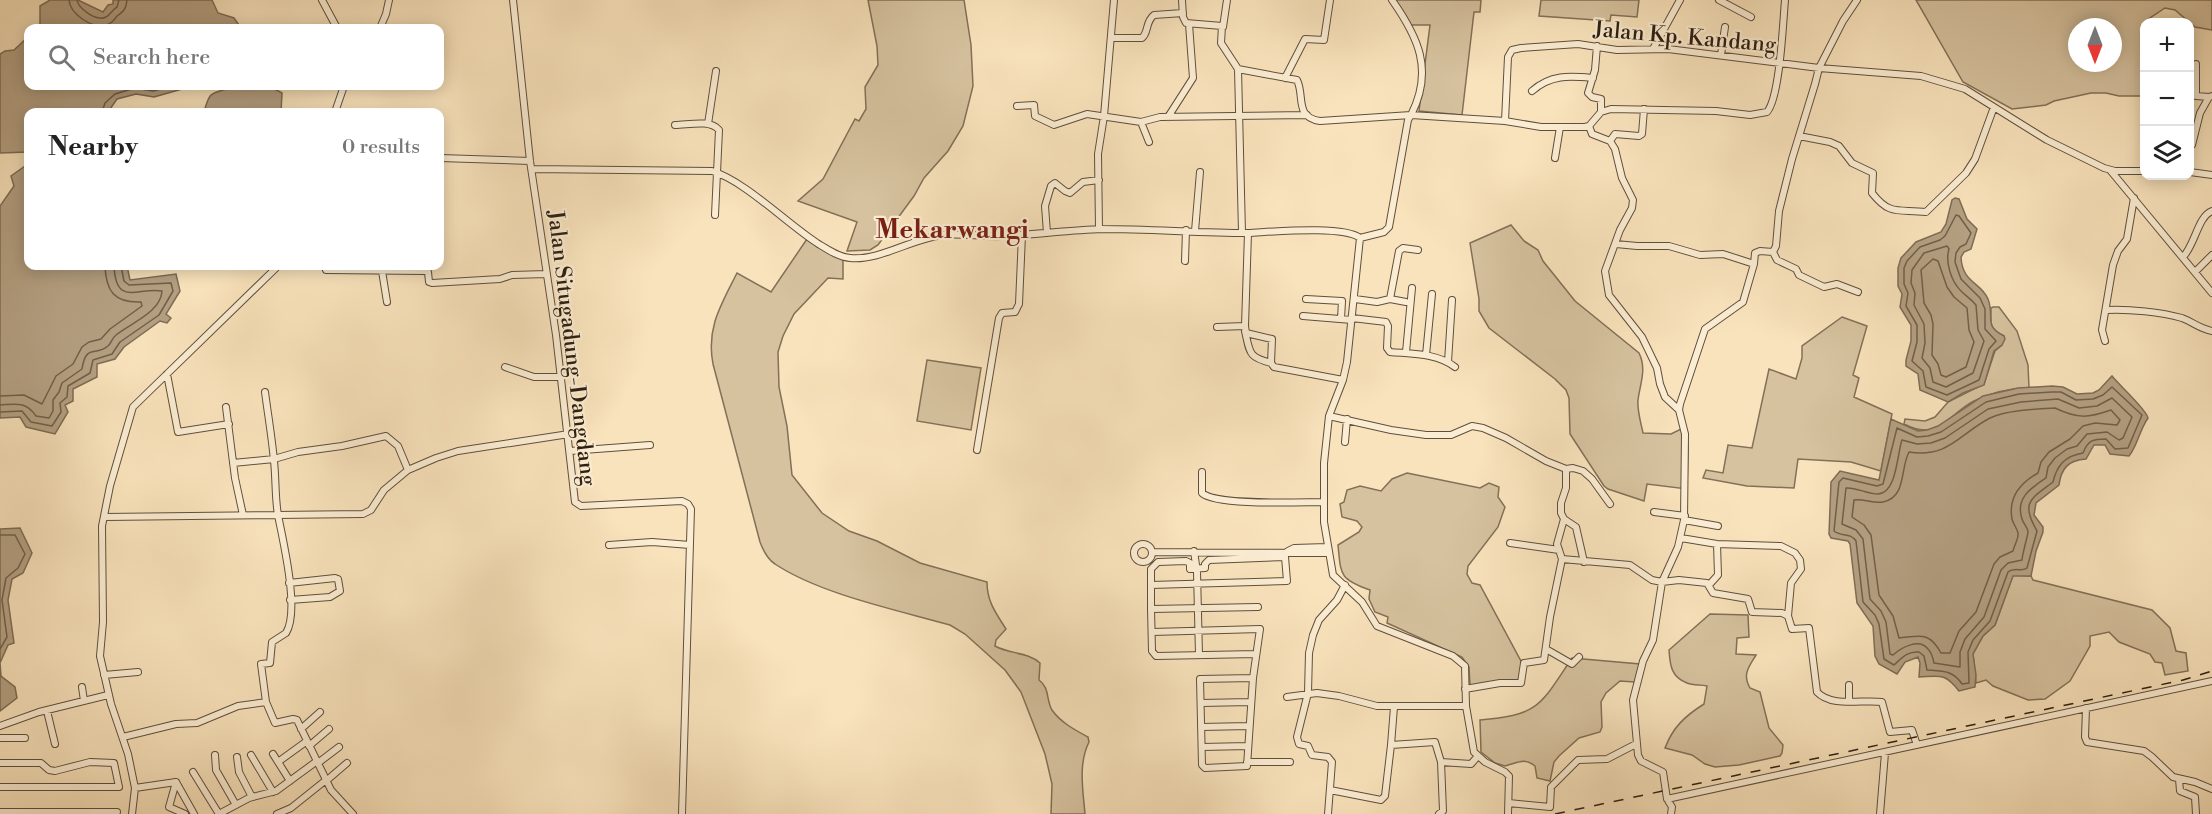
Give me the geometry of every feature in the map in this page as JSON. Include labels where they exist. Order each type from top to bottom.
[{"type":"street","points":[[322,0],[335,24]]},
{"type":"street","points":[[382,24],[389,0]]},
{"type":"street","name":"Jalan Situgadung-Dangdang","points":[[513,0],[530,161],[561,377],[574,490],[578,505],[681,501],[691,509],[682,814]]},
{"type":"street","points":[[1099,229],[1098,154],[1112,38],[1113,0]]},
{"type":"street","points":[[1182,0],[1185,22],[1223,27]]},
{"type":"street","points":[[1227,0],[1221,43],[1238,69],[1299,82],[1302,107],[1307,116]]},
{"type":"street","points":[[1285,78],[1305,39],[1324,40],[1330,0]]},
{"type":"street","points":[[532,169],[693,170],[718,173],[735,182],[798,231],[827,249],[845,257],[857,258],[942,235],[1022,235],[1099,229],[1336,232],[1352,234],[1360,238],[1384,232],[1389,227],[1408,120],[1420,91],[1422,72],[1420,52],[1409,24],[1392,0]]},
{"type":"street","points":[[1653,49],[1680,0]]},
{"type":"street","points":[[1719,0],[1751,17]]},
{"type":"street","points":[[1017,106],[1034,105],[1035,116],[1054,125],[1084,114],[1141,122],[1150,118],[1168,117],[1307,116],[1320,121],[1411,115],[1560,127],[1589,126],[1601,112],[1611,109],[1716,111],[1741,115],[1762,113],[1770,108],[1772,102],[1779,62],[1785,0]]},
{"type":"street","points":[[1857,0],[1843,21],[1819,68],[1781,203],[1776,246],[1773,252],[1776,260],[1796,269],[1799,275],[1824,287],[1837,284],[1858,292]]},
{"type":"street","points":[[1112,38],[1142,38],[1147,22],[1154,15],[1183,13]]},
{"type":"street","points":[[1168,117],[1193,78],[1189,24]]},
{"type":"street","points":[[1721,55],[1725,27]]},
{"type":"street","name":"Jalan Kp. Kandang","points":[[1505,121],[1508,57],[1511,51],[1518,48],[1572,44],[1625,50],[1653,49],[1819,68],[1921,76],[1957,86],[2047,140],[2110,170],[2140,171]]},
{"type":"street","points":[[1597,46],[1593,78],[1588,93],[1592,97],[1601,99],[1601,112]]},
{"type":"street","points":[[2196,64],[2196,96],[2211,96]]},
{"type":"street","points":[[1238,69],[1245,232],[1245,328],[1249,351],[1254,358],[1271,363]]},
{"type":"street","points":[[708,124],[716,71]]},
{"type":"street","points":[[1533,91],[1546,81],[1558,76],[1593,78]]},
{"type":"street","points":[[336,108],[343,90]]},
{"type":"street","points":[[2194,137],[2200,113],[2211,96]]},
{"type":"street","points":[[1799,136],[1830,142],[1839,147],[1852,163],[1873,174],[1872,193],[1883,207],[1891,210],[1926,212],[1966,174],[1976,159],[1994,107]]},
{"type":"street","points":[[1610,141],[1615,134],[1639,136],[1642,134],[1644,110]]},
{"type":"street","points":[[1141,122],[1149,142]]},
{"type":"street","points":[[675,125],[708,124],[716,126],[720,132],[715,215]]},
{"type":"street","points":[[1589,126],[1592,134],[1610,141],[1616,152],[1623,181],[1633,200],[1605,271],[1609,295],[1642,338],[1657,368],[1663,393],[1679,410]]},
{"type":"street","points":[[1556,158],[1560,127]]},
{"type":"street","points":[[444,158],[530,161]]},
{"type":"street","points":[[2110,170],[2212,293]]},
{"type":"street","points":[[1195,231],[1200,172]]},
{"type":"street","points":[[2194,173],[2212,175]]},
{"type":"street","points":[[1047,233],[1045,206],[1052,185],[1056,183],[1070,193],[1083,182],[1099,180]]},
{"type":"street","points":[[2105,341],[2102,330],[2113,265],[2118,251],[2127,239],[2134,198]]},
{"type":"street","points":[[2183,257],[2191,249],[2203,217],[2212,211]]},
{"type":"street","points":[[1185,261],[1186,231]]},
{"type":"street","points":[[977,450],[999,318],[1002,313],[1015,312],[1018,307],[1022,235]]},
{"type":"street","points":[[1360,238],[1349,352],[1343,380],[1329,416],[1324,456],[1323,502],[1328,550],[1334,578],[1345,585],[1362,602],[1377,626],[1453,656],[1463,663],[1472,747],[1485,762],[1508,774],[1510,779],[1508,814]]},
{"type":"street","points":[[1616,243],[1637,246],[1669,246],[1700,255],[1723,254],[1754,264]]},
{"type":"street","points":[[1390,299],[1400,249],[1418,250]]},
{"type":"street","points":[[1671,814],[1672,807],[1667,799],[1663,772],[1639,758],[1633,700],[1643,661],[1653,640],[1662,582],[1681,537],[1685,518],[1685,434],[1679,410],[1705,328],[1743,302],[1757,251],[1773,252]]},
{"type":"street","points":[[2195,272],[2212,255]]},
{"type":"street","points":[[132,814],[135,788],[123,737],[108,695],[100,648],[103,622],[101,552],[110,486],[133,406],[274,270]]},
{"type":"street","points":[[326,270],[426,270],[429,282],[432,283],[547,274]]},
{"type":"street","points":[[382,271],[387,302]]},
{"type":"street","points":[[1406,352],[1412,288]]},
{"type":"street","points":[[1426,355],[1432,294]]},
{"type":"street","points":[[1306,298],[1342,302],[1341,319]]},
{"type":"street","points":[[1354,299],[1377,302],[1390,299],[1406,302]]},
{"type":"street","points":[[1448,362],[1452,300]]},
{"type":"street","points":[[2107,310],[2158,313],[2182,318],[2195,327],[2212,332]]},
{"type":"street","points":[[1303,316],[1386,322],[1388,326],[1387,349],[1391,352],[1426,355],[1448,362],[1455,368]]},
{"type":"street","points":[[1217,327],[1245,328]]},
{"type":"street","points":[[1245,328],[1249,335],[1272,339],[1272,367],[1343,380]]},
{"type":"street","points":[[505,367],[534,377],[561,377]]},
{"type":"street","points":[[167,374],[178,432],[228,424]]},
{"type":"street","points":[[265,392],[290,600],[289,629],[272,642],[270,663],[261,664],[266,702],[275,723],[295,719],[331,790],[353,814]]},
{"type":"street","points":[[226,407],[243,515]]},
{"type":"street","points":[[1329,416],[1391,430],[1426,435],[1451,435],[1470,426],[1478,427],[1499,435],[1536,456],[1566,469],[1573,468],[1583,471],[1592,479],[1610,504]]},
{"type":"street","points":[[1345,442],[1347,419]]},
{"type":"street","points":[[104,518],[366,514],[384,490],[408,470],[458,451],[568,434]]},
{"type":"street","points":[[233,463],[274,459],[298,452],[342,446],[386,436],[395,443],[408,470]]},
{"type":"street","points":[[570,450],[651,445]]},
{"type":"street","points":[[1566,469],[1566,488],[1561,503],[1561,513],[1564,519],[1576,527],[1584,562]]},
{"type":"street","points":[[1202,472],[1202,493],[1212,499],[1323,502]]},
{"type":"street","points":[[1654,512],[1718,526]]},
{"type":"street","points":[[1465,689],[1500,683],[1521,683],[1524,663],[1541,662],[1546,649],[1562,559],[1557,544],[1564,519]]},
{"type":"street","points":[[1681,537],[1717,544],[1781,546],[1796,553],[1801,569],[1791,583],[1788,616],[1792,629],[1810,629],[1817,692],[1828,700],[1882,702],[1890,732],[1912,730],[1917,745]]},
{"type":"street","points":[[609,545],[652,542],[690,545]]},
{"type":"street","points":[[1510,543],[1559,550]]},
{"type":"street","points":[[1709,585],[1718,575],[1717,544]]},
{"type":"street","points":[[1153,552],[1288,551],[1294,548],[1328,550]]},
{"type":"street","points":[[1196,551],[1199,655]]},
{"type":"street","points":[[1151,585],[1287,581],[1285,558],[1209,560],[1205,568],[1197,570],[1190,568],[1190,563],[1186,561],[1158,562],[1150,569],[1152,651],[1156,656],[1256,654]]},
{"type":"street","points":[[1562,559],[1630,565],[1646,578],[1662,582],[1701,581],[1709,585],[1713,593],[1748,599],[1752,612],[1782,613],[1788,616]]},
{"type":"street","points":[[289,584],[335,578],[338,579],[340,591],[330,597],[290,600]]},
{"type":"street","points":[[1328,814],[1332,762],[1328,757],[1312,755],[1308,746],[1299,744],[1297,737],[1308,693],[1313,635],[1319,620],[1337,600],[1345,585]]},
{"type":"street","points":[[1151,609],[1258,607]]},
{"type":"street","points":[[1152,632],[1260,629],[1253,678],[1246,766],[1205,768],[1203,765],[1200,680],[1253,678]]},
{"type":"street","points":[[1546,649],[1572,664],[1579,657]]},
{"type":"street","points":[[104,675],[138,672]]},
{"type":"street","points":[[1667,799],[2212,681]]},
{"type":"street","points":[[1849,685],[1849,701]]},
{"type":"street","points":[[82,687],[84,701]]},
{"type":"street","points":[[1287,697],[1308,693],[1339,696],[1377,706],[1466,706]]},
{"type":"street","points":[[0,726],[108,695]]},
{"type":"street","points":[[123,737],[177,724],[197,723],[238,706],[266,702]]},
{"type":"street","points":[[1201,703],[1251,702]]},
{"type":"street","points":[[1330,790],[1382,800],[1385,796],[1394,707]]},
{"type":"street","points":[[2086,708],[2085,737],[2087,742],[2144,751],[2168,774],[2212,789]]},
{"type":"street","points":[[47,711],[55,744]]},
{"type":"street","points":[[301,729],[320,711]]},
{"type":"street","points":[[1201,727],[1249,726]]},
{"type":"street","points":[[278,762],[329,729]]},
{"type":"street","points":[[0,738],[25,738]]},
{"type":"street","points":[[1390,745],[1436,742],[1441,762],[1443,811],[1440,814]]},
{"type":"street","points":[[1509,803],[1550,807],[1551,787],[1578,760],[1607,759],[1636,744]]},
{"type":"street","points":[[1202,747],[1248,746]]},
{"type":"street","points":[[193,772],[219,814],[252,797],[273,792],[339,747]]},
{"type":"street","points":[[1881,814],[1886,753]]},
{"type":"street","points":[[251,754],[273,792]]},
{"type":"street","points":[[273,754],[290,781]]},
{"type":"street","points":[[215,755],[216,770],[236,805]]},
{"type":"street","points":[[1441,762],[1471,764],[1478,756]]},
{"type":"street","points":[[237,757],[239,772],[252,797]]},
{"type":"street","points":[[0,763],[41,763],[49,770],[55,771],[90,762],[114,763],[119,787],[0,787]]},
{"type":"street","points":[[1247,762],[1290,762]]},
{"type":"street","points":[[277,814],[293,811],[347,763]]},
{"type":"street","points":[[2179,779],[2180,791],[2194,797],[2196,814]]},
{"type":"street","points":[[135,788],[176,782]]},
{"type":"street","points":[[176,782],[169,807],[185,814]]},
{"type":"street","points":[[176,782],[194,814]]},
{"type":"street","points":[[0,812],[117,812],[116,814]]},
{"type":"shaded area","points":[[868,0],[964,0],[971,45],[973,86],[963,126],[948,151],[924,178],[914,196],[878,245],[870,250],[847,251],[857,222],[798,201],[823,179],[855,119],[859,121],[866,109],[865,87],[878,65],[877,46]]},
{"type":"shaded area","points":[[1389,0],[1481,0],[1480,12],[1474,12],[1462,115],[1419,111],[1430,25],[1409,25]]},
{"type":"shaded area","points":[[1541,0],[1639,0],[1637,17],[1611,15],[1610,21],[1539,16]]},
{"type":"shaded area","points":[[1916,0],[2212,0],[2212,30],[2195,27],[2194,18],[2184,18],[2175,10],[2165,8],[2150,18],[2140,18],[2140,96],[2091,93],[2054,101],[2046,105],[2012,109],[1963,82]]},
{"type":"shaded area","points":[[1511,225],[1524,241],[1538,250],[1543,261],[1575,301],[1639,353],[1643,371],[1638,404],[1643,433],[1671,434],[1683,428],[1688,445],[1687,489],[1647,484],[1644,501],[1604,486],[1570,434],[1569,398],[1566,390],[1489,328],[1479,311],[1470,243]]},
{"type":"shaded area","points":[[807,239],[843,258],[843,279],[828,278],[794,314],[778,352],[779,387],[787,426],[792,475],[822,513],[849,531],[877,541],[920,563],[987,582],[990,601],[1006,629],[996,640],[995,646],[1030,657],[1040,663],[1039,680],[1045,687],[1052,710],[1063,722],[1088,737],[1089,742],[1082,768],[1085,814],[1051,814],[1052,784],[1045,754],[1021,692],[1005,670],[965,634],[950,625],[836,593],[814,584],[775,564],[764,551],[713,364],[711,351],[713,328],[737,273],[771,292]]},
{"type":"shaded area","points":[[1999,307],[2017,331],[2028,365],[2029,388],[2008,390],[1981,398],[1934,428],[1916,429],[1904,424],[1905,419],[1925,421],[1935,417],[1948,402],[1984,384],[1995,351],[2002,345],[2004,336],[1993,328],[1991,308]]},
{"type":"shaded area","points":[[1842,317],[1867,326],[1853,375],[1859,378],[1854,397],[1892,414],[1881,471],[1851,462],[1798,459],[1794,488],[1747,486],[1703,478],[1706,470],[1723,473],[1728,445],[1752,448],[1769,369],[1796,379],[1802,358],[1802,346]]},
{"type":"shaded area","points":[[927,360],[981,368],[971,430],[917,421]]},
{"type":"shaded area","points":[[1407,473],[1480,488],[1489,483],[1499,487],[1498,497],[1505,507],[1498,527],[1468,566],[1467,574],[1472,583],[1480,585],[1522,663],[1522,681],[1470,685],[1469,667],[1462,657],[1387,623],[1388,617],[1375,612],[1369,599],[1370,590],[1352,583],[1341,570],[1338,545],[1359,532],[1362,527],[1357,521],[1342,517],[1340,504],[1344,502],[1347,490],[1360,486],[1381,491],[1392,479]]},
{"type":"shaded area","points":[[2013,575],[2031,576],[2033,580],[2152,610],[2170,628],[2176,651],[2186,653],[2188,671],[2165,675],[2162,663],[2155,662],[2150,654],[2119,642],[2109,632],[2090,636],[2090,646],[2070,681],[2045,699],[2028,700],[1993,686],[1986,680],[1976,683],[1973,654],[1983,636],[1995,625]]},
{"type":"shaded area","points":[[1710,614],[1748,615],[1749,637],[1737,638],[1736,654],[1756,655],[1747,671],[1747,679],[1750,688],[1760,692],[1769,728],[1783,745],[1780,756],[1739,765],[1715,767],[1705,764],[1692,755],[1665,748],[1680,723],[1704,704],[1707,686],[1690,684],[1678,677],[1671,665],[1669,650]]},
{"type":"shaded area","points":[[1572,658],[1640,664],[1635,682],[1620,681],[1606,693],[1601,702],[1602,727],[1600,732],[1579,738],[1559,756],[1554,762],[1550,781],[1537,778],[1535,766],[1531,763],[1520,762],[1505,766],[1495,763],[1481,752],[1480,720],[1515,715],[1536,705]]},
{"type":"water","points":[[50,0],[78,0],[103,12],[108,5],[113,4],[113,0],[212,0],[218,13],[234,18],[238,24],[40,24],[40,6]]},
{"type":"water","points":[[24,41],[24,90],[178,90],[154,97],[136,94],[117,99],[111,108],[24,108],[24,152],[0,153],[0,54],[14,50]]},
{"type":"water","points":[[222,90],[276,90],[282,93],[281,108],[206,108],[213,93]]},
{"type":"water","points":[[24,167],[24,270],[128,270],[130,280],[176,274],[180,291],[166,314],[171,318],[167,323],[160,321],[124,347],[115,359],[97,364],[97,377],[73,389],[73,401],[65,405],[68,412],[55,434],[26,427],[20,417],[0,418],[0,206],[14,186],[11,176]]},
{"type":"water","points":[[1959,199],[1967,219],[1977,229],[1971,249],[1964,252],[1961,257],[1962,266],[1968,277],[1985,293],[1990,305],[1992,325],[2005,339],[2002,345],[1994,351],[1984,385],[1948,402],[1920,390],[1918,374],[1906,366],[1911,341],[1911,325],[1900,307],[1902,294],[1898,286],[1898,268],[1901,258],[1916,242],[1941,232],[1946,224],[1952,200]]},
{"type":"water","points":[[2112,376],[2148,418],[2129,456],[2110,454],[2105,445],[2094,445],[2086,459],[2074,461],[2066,466],[2059,485],[2036,503],[2034,515],[2043,527],[2043,532],[2031,576],[2013,576],[1995,625],[1983,636],[1973,654],[1975,687],[1959,691],[1946,678],[1919,677],[1918,657],[1905,662],[1897,674],[1879,664],[1875,656],[1873,626],[1857,603],[1850,544],[1848,541],[1831,538],[1829,534],[1831,482],[1840,471],[1879,480],[1891,419],[1918,431],[1927,430],[1938,426],[1983,396],[2018,388],[2052,386],[2063,387],[2077,394],[2093,393]]},
{"type":"water","points":[[20,528],[32,553],[23,573],[12,579],[8,600],[14,643],[8,645],[0,663],[0,529]]},
{"type":"water","points":[[0,663],[1,676],[15,687],[17,698],[0,711]]},
{"type":"railway","points":[[1555,814],[2183,680],[2212,671]]},
{"type":"district","name":"Mekarwangi","points":[[952,229]]}]
